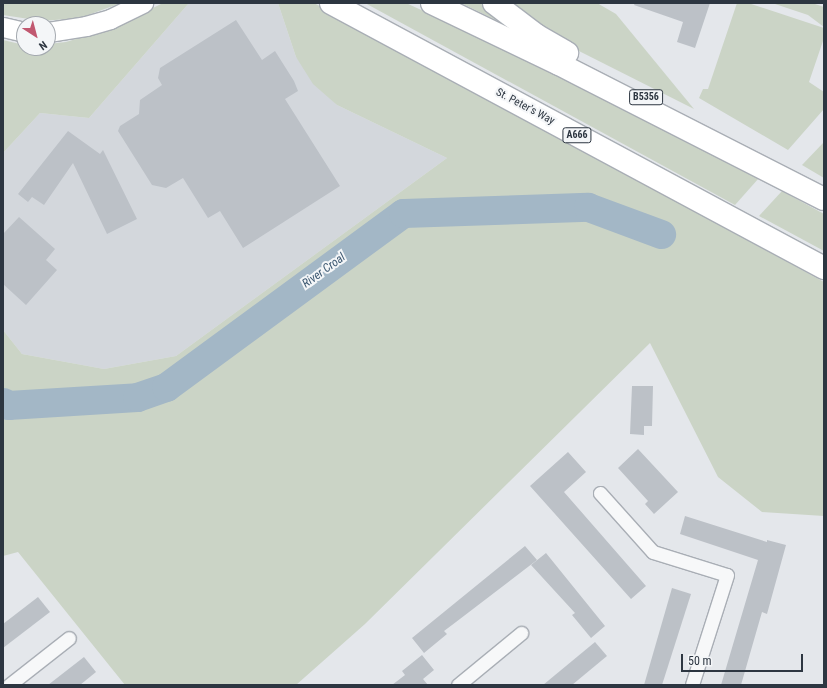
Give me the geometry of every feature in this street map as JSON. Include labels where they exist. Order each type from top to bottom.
[{"type":"highway","name":"St. Peter's Way","points":[[331,3],[824,268]]},
{"type":"highway","points":[[432,3],[802,186],[824,199]]},
{"type":"highway","name":"B5356","points":[[494,3],[536,35],[802,186]]},
{"type":"main road","points":[[56,31],[86,26],[110,19],[143,3]]},
{"type":"main road","points":[[3,28],[16,30]]},
{"type":"street","points":[[600,493],[653,552],[727,575],[692,685]]},
{"type":"street","points":[[458,685],[521,633]]},
{"type":"street","points":[[9,685],[69,638]]},
{"type":"shaded area","points":[[189,3],[278,3],[296,57],[337,105],[447,158],[176,356],[104,369],[22,354],[3,330],[3,153],[40,113],[89,118]]},
{"type":"green space","points":[[3,3],[121,3],[80,18],[56,20],[56,16],[16,17],[3,15]]},
{"type":"green space","points":[[163,3],[189,3],[89,118],[40,113],[3,153],[3,40],[16,43],[16,56],[56,56],[56,43],[66,42],[115,27]]},
{"type":"green space","points":[[278,3],[314,3],[824,282],[824,516],[762,512],[718,477],[650,343],[365,624],[296,685],[125,685],[18,552],[3,556],[3,330],[22,354],[104,369],[176,356],[447,158],[337,105],[313,84],[296,57]]},
{"type":"green space","points":[[365,3],[406,3],[515,53],[759,178],[735,205]]},
{"type":"green space","points":[[461,3],[482,3],[512,28]]},
{"type":"green space","points":[[509,3],[597,3],[616,14],[694,109],[571,47]]},
{"type":"green space","points":[[737,3],[748,3],[824,28],[824,38],[809,82],[824,92],[824,109],[788,150],[699,98],[703,89],[708,89]]},
{"type":"green space","points":[[772,3],[812,3],[824,7],[824,27],[808,15]]},
{"type":"green space","points":[[824,142],[824,178],[802,165]]},
{"type":"green space","points":[[782,191],[824,214],[824,251],[759,216]]},
{"type":"building","points":[[635,3],[710,3],[695,48],[677,42],[683,22],[634,5]]},
{"type":"building","points":[[236,20],[262,60],[275,51],[294,81],[298,91],[285,99],[340,186],[243,248],[220,211],[208,218],[183,178],[166,188],[152,185],[118,131],[120,126],[139,114],[140,100],[162,85],[158,78],[160,68]]},
{"type":"building","points":[[68,131],[100,154],[103,150],[137,219],[107,234],[73,163],[44,205],[32,197],[28,202],[18,194]]},
{"type":"building","points":[[19,217],[55,249],[46,260],[57,270],[26,305],[3,284],[3,234]]},
{"type":"building","points":[[632,386],[653,386],[652,426],[644,426],[644,435],[630,434]]},
{"type":"building","points":[[638,449],[678,492],[654,514],[645,504],[648,501],[618,468]]},
{"type":"building","points":[[568,452],[586,472],[564,492],[646,586],[631,599],[530,486]]},
{"type":"building","points":[[685,516],[767,542],[767,540],[786,545],[767,614],[762,612],[741,685],[721,685],[758,560],[680,534]]},
{"type":"building","points":[[525,546],[537,560],[444,631],[447,634],[424,653],[412,638]]},
{"type":"building","points":[[546,553],[605,626],[591,638],[572,615],[575,613],[531,565]]},
{"type":"building","points":[[672,588],[691,594],[662,685],[644,685]]},
{"type":"building","points":[[38,597],[50,612],[3,648],[3,624]]},
{"type":"building","points":[[595,642],[607,656],[572,685],[543,685]]},
{"type":"building","points":[[422,655],[434,670],[423,679],[428,685],[392,685],[405,675],[402,671]]},
{"type":"building","points":[[84,657],[96,672],[80,685],[48,685]]},
{"type":"waterway","name":"River Croal","points":[[3,402],[8,405],[137,397],[166,387],[403,213],[588,207],[661,234]]}]
